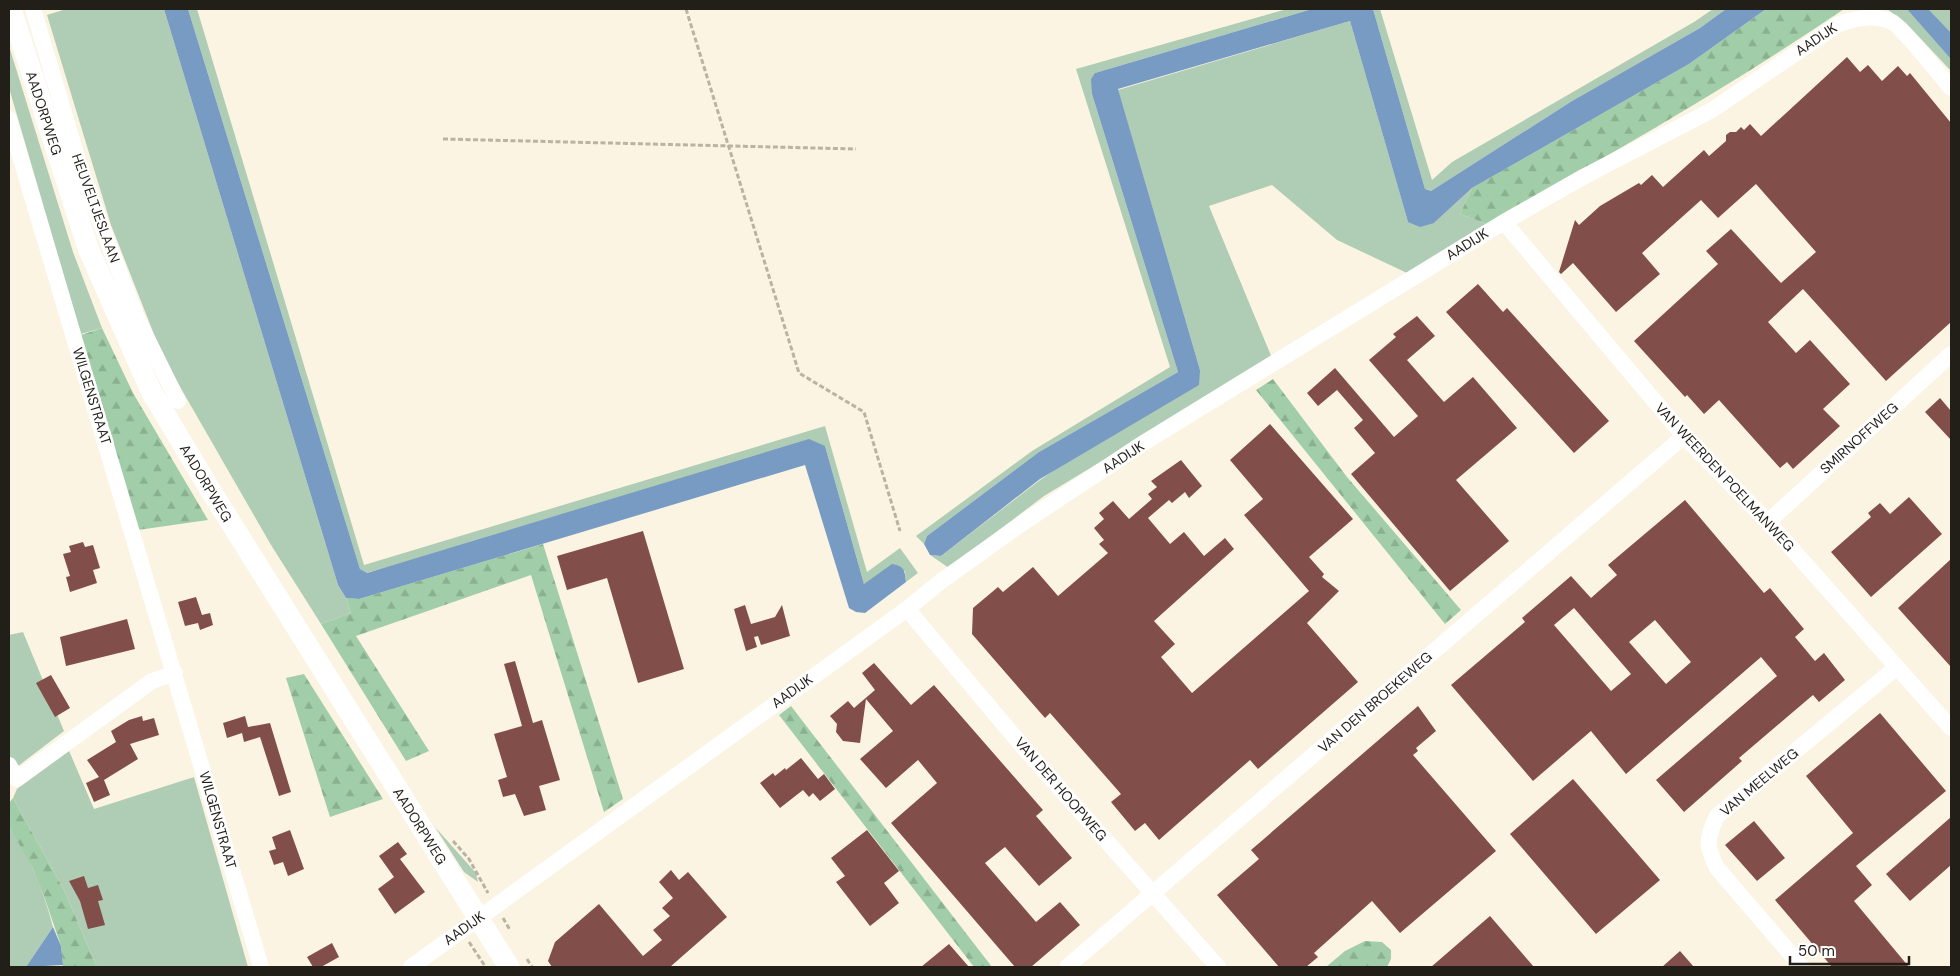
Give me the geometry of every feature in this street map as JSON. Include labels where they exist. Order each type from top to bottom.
[{"type":"main road","name":"AADORPWEG","points":[[12,9],[88,248],[151,391],[470,925],[509,967]]},
{"type":"street","name":"HEUVELTJESLAAN","points":[[33,9],[84,180],[137,318],[178,401]]},
{"type":"street","name":"AADIJK","points":[[411,967],[907,609],[940,582],[1024,522],[1145,442],[1504,222],[1585,176],[1712,110],[1839,24],[1867,14],[1893,22],[1951,88]]},
{"type":"street","name":"WILGENSTRAAT","points":[[9,119],[261,967]]},
{"type":"street","name":"VAN WEERDEN POELMANWEG","points":[[1504,222],[1684,436],[1768,522],[1951,728]]},
{"type":"street","name":"SMIRNOFFWEG","points":[[1768,522],[1951,354]]},
{"type":"street","name":"VAN DEN BROEKEWEG","points":[[1066,967],[1684,436]]},
{"type":"street","name":"VAN DER HOOPWEG","points":[[907,609],[1024,748],[1218,967]]},
{"type":"street","name":"VAN MEELWEG","points":[[1802,967],[1717,868],[1708,849],[1712,827],[1717,816],[1897,667]]},
{"type":"street","points":[[9,765],[16,779],[152,681],[175,673]]},
{"type":"path","points":[[686,9],[798,373],[864,412],[900,531]]},
{"type":"path","points":[[443,139],[856,149]]},
{"type":"path","name":"AADORPWEG","points":[[469,859],[495,905]]},
{"type":"path","points":[[470,925],[486,967]]},
{"type":"green space","points":[[66,9],[164,9],[338,585],[346,598],[351,613],[321,624],[271,545],[172,373],[157,342],[111,225],[47,15]]},
{"type":"green space","points":[[188,9],[197,9],[364,565],[825,426],[867,572],[900,548],[918,573],[906,582],[905,571],[864,584],[825,446],[366,573],[360,569]]},
{"type":"green space","points":[[1287,9],[1312,9],[1095,73],[1092,94],[1178,372],[1039,452],[927,536],[924,544],[916,536],[1032,451],[1170,367],[1076,69]]},
{"type":"green space","points":[[1373,9],[1380,9],[1432,180],[1452,162],[1694,22],[1713,9],[1726,9],[1700,28],[1572,101],[1431,191],[1425,189]]},
{"type":"green space","points":[[1766,9],[1844,9],[1757,66],[1623,147],[1487,224],[1460,214],[1472,188],[1689,64]]},
{"type":"green space","points":[[1887,9],[1950,9],[1951,71],[1906,23]]},
{"type":"green space","points":[[1350,21],[1408,222],[1434,223],[1472,188],[1460,214],[1487,224],[1407,273],[1337,240],[1272,185],[1209,206],[1272,358],[1044,496],[949,568],[930,555],[941,556],[1040,480],[1200,370],[1118,90]]},
{"type":"green space","points":[[9,46],[73,252],[102,328],[81,334],[9,88]]},
{"type":"green space","points":[[102,328],[133,393],[208,520],[138,530],[81,335]]},
{"type":"green space","points":[[1273,379],[1347,477],[1461,610],[1445,624],[1256,390]]},
{"type":"green space","points":[[543,544],[623,799],[604,812],[531,575],[356,636],[429,751],[406,761],[321,624],[351,613],[346,598],[359,599]]},
{"type":"green space","points":[[23,632],[64,731],[9,773],[9,635]]},
{"type":"green space","points":[[304,674],[383,799],[330,817],[286,678]]},
{"type":"green space","points":[[791,706],[992,967],[974,967],[779,715]]},
{"type":"green space","points":[[67,746],[94,809],[194,777],[248,967],[97,967],[64,890],[13,798],[17,789]]},
{"type":"green space","points":[[13,798],[64,890],[97,967],[61,967],[63,965],[61,946],[45,899],[33,869],[9,826],[9,803]]},
{"type":"green space","points":[[9,826],[36,875],[53,927],[26,967],[9,967]]},
{"type":"green space","points":[[435,827],[476,873],[478,882],[464,872]]},
{"type":"green space","points":[[1365,941],[1382,942],[1391,950],[1391,959],[1387,967],[1326,967],[1345,951]]},
{"type":"water","points":[[164,9],[188,9],[360,569],[367,573],[809,439],[825,446],[864,584],[892,564],[903,569],[906,582],[865,613],[856,612],[849,608],[805,465],[359,599],[346,598],[338,585]]},
{"type":"water","points":[[1312,9],[1373,9],[1425,189],[1431,191],[1572,101],[1700,28],[1726,9],[1766,9],[1689,64],[1472,188],[1434,223],[1420,227],[1408,222],[1350,21],[1118,89],[1200,370],[1199,385],[1040,479],[941,556],[930,555],[924,544],[927,536],[1039,452],[1178,372],[1092,94],[1091,79],[1095,73]]},
{"type":"water","points":[[1907,9],[1928,9],[1951,33],[1951,59]]},
{"type":"water","points":[[53,927],[61,946],[63,965],[26,967]]},
{"type":"building","points":[[1847,57],[1860,72],[1868,65],[1882,81],[1898,66],[1907,76],[1910,73],[1951,123],[1951,322],[1886,381],[1803,289],[1768,322],[1796,353],[1810,340],[1850,384],[1823,409],[1840,426],[1793,469],[1787,462],[1780,468],[1719,400],[1704,414],[1687,395],[1685,397],[1634,341],[1718,264],[1706,251],[1731,229],[1781,283],[1816,252],[1756,184],[1718,218],[1701,200],[1642,253],[1660,274],[1616,312],[1573,263],[1561,274],[1559,272],[1575,220],[1579,225],[1600,206],[1639,183],[1641,185],[1652,175],[1663,187],[1704,150],[1709,156],[1726,141],[1726,135],[1730,132],[1736,132],[1741,127],[1744,130],[1750,124],[1761,136]]},
{"type":"building","points":[[1478,284],[1503,312],[1507,308],[1609,421],[1574,453],[1446,312]]},
{"type":"building","points":[[1417,316],[1435,336],[1407,360],[1435,392],[1444,402],[1473,377],[1517,428],[1456,480],[1509,541],[1450,591],[1351,474],[1375,453],[1354,428],[1363,420],[1337,390],[1318,406],[1307,393],[1335,368],[1394,437],[1418,416],[1369,360],[1396,337],[1393,334]]},
{"type":"building","points":[[1940,398],[1951,411],[1951,440],[1925,412]]},
{"type":"building","points":[[1270,424],[1353,519],[1309,557],[1324,574],[1322,577],[1339,591],[1307,623],[1358,682],[1258,769],[1250,760],[1159,840],[1145,823],[1135,831],[1111,802],[1121,794],[1050,713],[1045,718],[972,634],[973,608],[998,587],[1003,592],[1033,567],[1058,596],[1108,553],[1099,544],[1104,540],[1094,528],[1104,519],[1099,513],[1113,501],[1129,519],[1152,499],[1148,494],[1157,487],[1151,481],[1181,460],[1202,486],[1189,498],[1185,492],[1172,503],[1169,500],[1148,518],[1170,544],[1184,532],[1204,556],[1225,538],[1234,549],[1154,621],[1175,644],[1161,657],[1192,693],[1309,591],[1244,515],[1263,499],[1230,460]]},
{"type":"building","points":[[1909,497],[1942,534],[1871,597],[1831,552],[1871,517],[1868,513],[1880,503],[1890,514]]},
{"type":"building","points":[[1685,500],[1764,593],[1770,588],[1804,629],[1795,637],[1815,661],[1824,653],[1845,680],[1819,702],[1813,695],[1739,758],[1742,761],[1684,812],[1656,780],[1777,676],[1761,657],[1626,774],[1591,731],[1533,781],[1451,685],[1525,622],[1522,618],[1571,576],[1591,598],[1617,575],[1608,565]],"holes":[[[1574,608],[1631,674],[1611,691],[1554,625]],[[1655,620],[1691,662],[1666,684],[1629,642]]]},
{"type":"building","points":[[643,531],[684,669],[638,683],[607,578],[567,590],[557,556]]},
{"type":"building","points":[[83,542],[85,547],[93,545],[100,568],[93,570],[97,583],[70,592],[66,577],[70,576],[63,554],[71,552],[69,546]]},
{"type":"building","points":[[1951,559],[1951,667],[1898,608]]},
{"type":"building","points":[[196,597],[202,615],[210,613],[213,625],[200,630],[198,623],[185,626],[178,602]]},
{"type":"building","points":[[745,605],[751,624],[775,617],[782,605],[790,636],[761,645],[758,636],[754,637],[757,647],[746,651],[734,609]]},
{"type":"building","points":[[127,619],[135,649],[66,666],[60,637]]},
{"type":"building","points":[[515,661],[533,723],[542,720],[560,780],[539,786],[546,810],[524,816],[515,794],[503,797],[498,780],[507,777],[494,734],[522,726],[504,664]]},
{"type":"building","points":[[874,663],[911,705],[934,685],[1043,810],[1036,816],[1072,858],[1039,886],[1005,847],[985,863],[1036,922],[1060,902],[1080,925],[1031,967],[1015,967],[891,823],[937,783],[918,760],[886,788],[860,759],[893,731],[866,699],[860,743],[843,741],[836,732],[837,724],[830,716],[848,701],[854,708],[875,690],[862,673]]},
{"type":"building","points":[[51,675],[70,708],[55,717],[36,683]]},
{"type":"building","points":[[1418,706],[1436,731],[1416,748],[1418,751],[1413,755],[1496,851],[1400,933],[1372,901],[1314,953],[1318,957],[1306,967],[1279,967],[1217,895],[1259,859],[1251,850]]},
{"type":"building","points":[[1880,713],[1946,791],[1856,866],[1872,885],[1854,901],[1909,967],[1832,967],[1775,900],[1853,833],[1806,776]]},
{"type":"building","points":[[142,716],[143,721],[154,718],[159,735],[130,744],[138,759],[104,780],[110,795],[94,802],[86,783],[99,777],[87,760],[116,742],[111,731],[129,720]]},
{"type":"building","points":[[245,716],[248,727],[270,723],[291,792],[279,796],[260,737],[244,742],[242,733],[227,738],[223,723]]},
{"type":"building","points":[[801,758],[818,779],[824,774],[835,789],[820,801],[813,793],[809,797],[803,790],[780,808],[760,783],[773,773],[775,776],[785,768],[786,770]]},
{"type":"building","points":[[1573,779],[1660,880],[1596,934],[1510,834]]},
{"type":"building","points":[[1951,817],[1951,865],[1910,901],[1886,874]]},
{"type":"building","points":[[1754,821],[1785,858],[1757,881],[1725,845]]},
{"type":"building","points":[[290,830],[304,869],[288,876],[283,862],[274,865],[269,851],[276,849],[272,837]]},
{"type":"building","points":[[867,830],[899,871],[884,883],[899,903],[870,926],[836,882],[845,876],[831,858]]},
{"type":"building","points":[[398,842],[407,854],[400,859],[425,892],[395,914],[378,889],[394,877],[379,856]]},
{"type":"building","points":[[671,870],[679,880],[688,872],[727,917],[670,967],[552,967],[548,961],[555,942],[599,904],[643,956],[662,940],[653,930],[670,916],[662,908],[673,898],[659,882]]},
{"type":"building","points":[[84,876],[88,888],[98,885],[103,900],[98,901],[105,925],[88,929],[80,901],[69,881]]},
{"type":"building","points":[[1490,916],[1534,967],[1431,967]]},
{"type":"building","points":[[332,943],[339,957],[321,967],[313,967],[307,957]]},
{"type":"building","points":[[949,944],[969,967],[921,967]]},
{"type":"building","points":[[1680,951],[1694,967],[1662,967]]}]
